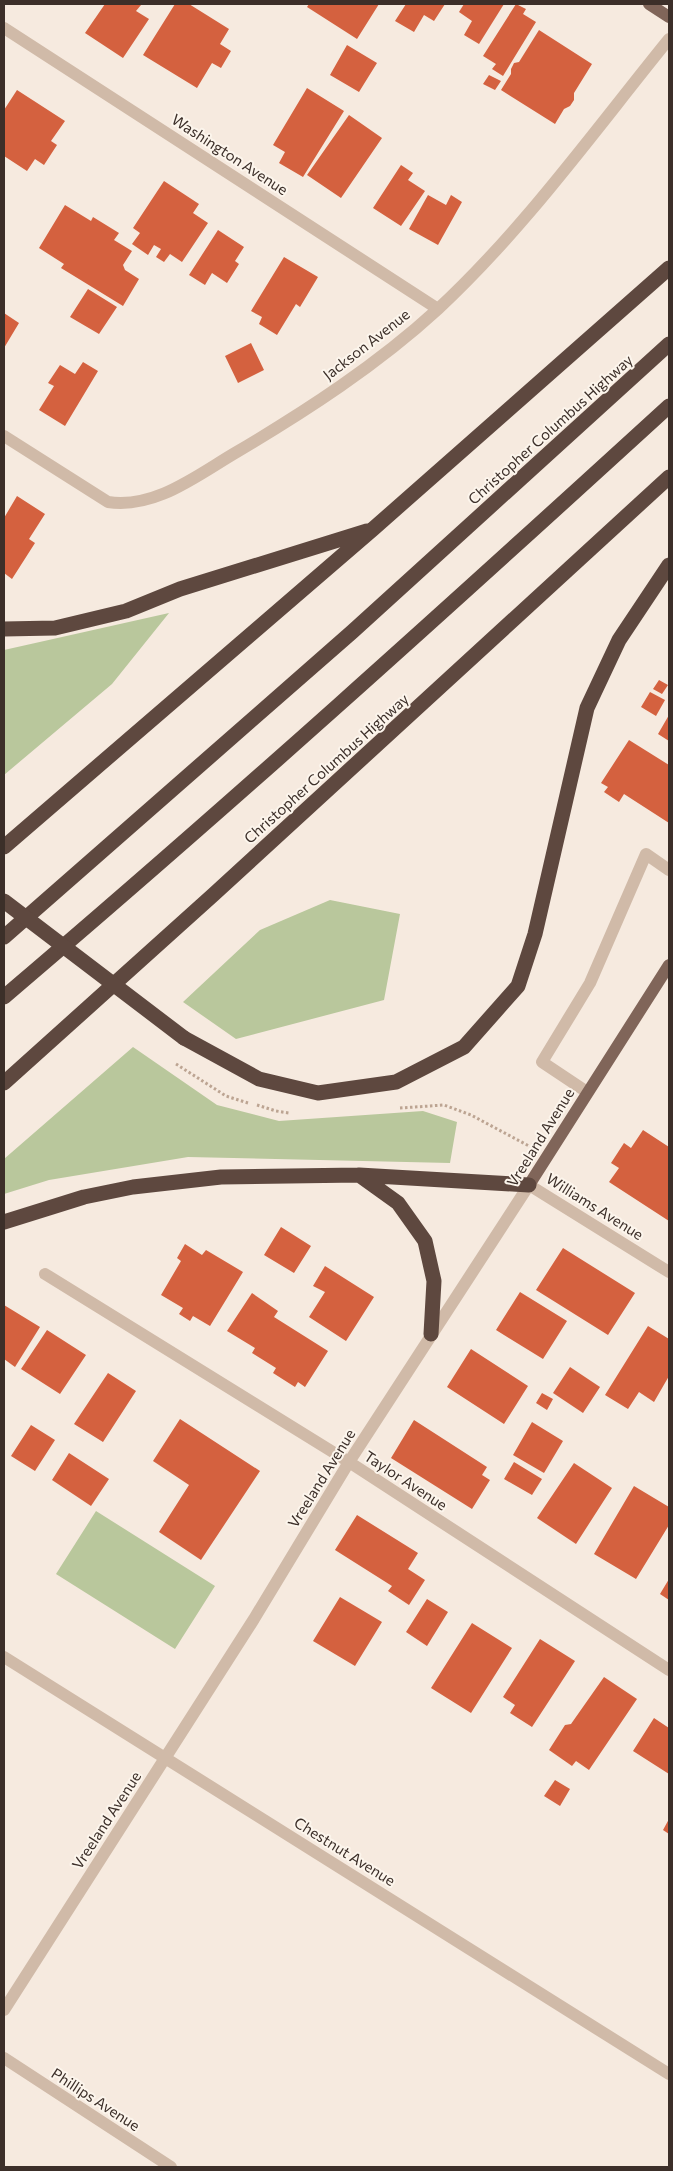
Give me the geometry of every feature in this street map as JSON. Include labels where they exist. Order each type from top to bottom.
[{"type":"highway","points":[[4,848],[373,529],[669,268]]},
{"type":"highway","name":"Christopher Columbus Highway","points":[[4,937],[352,632],[669,344]]},
{"type":"highway","points":[[4,997],[146,877],[355,692],[669,406]]},
{"type":"highway","name":"Christopher Columbus Highway","points":[[4,1083],[235,875],[669,477]]},
{"type":"highway","points":[[4,629],[55,628],[126,611],[180,589],[373,529]]},
{"type":"highway","points":[[4,901],[184,1038],[259,1079],[318,1094],[396,1082],[464,1048],[518,986],[535,934],[586,708],[619,640],[669,565]]},
{"type":"highway","points":[[359,1174],[398,1203],[425,1241],[434,1281],[431,1334]]},
{"type":"highway","points":[[4,1222],[84,1197],[133,1186],[221,1177],[359,1174],[529,1185]]},
{"type":"main road","points":[[648,4],[669,17]]},
{"type":"main road","name":"Vreeland Avenue","points":[[529,1185],[669,965]]},
{"type":"street","name":"Washington Avenue","points":[[4,28],[438,309]]},
{"type":"street","name":"Jackson Avenue","points":[[4,436],[108,502],[125,504],[152,499],[182,484],[286,423],[362,371],[438,309],[490,256],[556,180],[669,39]]},
{"type":"street","points":[[587,1092],[542,1062],[590,983],[646,854],[669,870]]},
{"type":"street","name":"Williams Avenue","points":[[529,1185],[669,1272]]},
{"type":"street","name":"Vreeland Avenue","points":[[4,2010],[254,1619],[349,1462],[529,1185]]},
{"type":"street","name":"Taylor Avenue","points":[[45,1274],[349,1462],[669,1670]]},
{"type":"street","name":"Chestnut Avenue","points":[[4,1656],[669,2074]]},
{"type":"street","name":"Phillips Avenue","points":[[4,2058],[171,2167]]},
{"type":"green space","points":[[169,613],[112,684],[4,775],[4,650]]},
{"type":"green space","points":[[330,900],[400,914],[384,1000],[236,1039],[183,1002],[260,930]]},
{"type":"green space","points":[[133,1047],[217,1105],[279,1121],[423,1111],[457,1122],[450,1163],[188,1157],[49,1180],[4,1194],[4,1159]]},
{"type":"green space","points":[[96,1511],[215,1586],[175,1649],[56,1574]]},
{"type":"building","points":[[105,4],[139,4],[141,5],[136,11],[149,19],[123,58],[85,33]]},
{"type":"building","points":[[175,4],[189,4],[229,29],[220,44],[231,51],[221,68],[212,63],[197,88],[143,55]]},
{"type":"building","points":[[309,4],[379,4],[357,39],[307,7]]},
{"type":"building","points":[[406,4],[445,4],[434,21],[424,15],[414,32],[395,21]]},
{"type":"building","points":[[464,4],[504,4],[479,44],[464,35],[472,21],[459,12]]},
{"type":"building","points":[[516,4],[526,9],[523,14],[536,22],[503,76],[492,69],[496,64],[483,56]]},
{"type":"building","points":[[539,30],[592,64],[574,93],[574,100],[570,106],[564,109],[555,124],[501,90],[511,74],[514,63],[519,62]]},
{"type":"building","points":[[347,45],[377,63],[359,92],[330,75]]},
{"type":"building","points":[[489,75],[501,81],[495,90],[483,84]]},
{"type":"building","points":[[307,88],[344,111],[303,177],[279,163],[285,152],[273,145]]},
{"type":"building","points":[[17,90],[65,121],[51,141],[57,145],[44,165],[35,159],[27,171],[4,156],[4,110]]},
{"type":"building","points":[[349,115],[382,138],[341,198],[307,175]]},
{"type":"building","points":[[401,165],[413,173],[408,180],[425,191],[401,226],[373,208]]},
{"type":"building","points":[[164,181],[199,204],[193,213],[208,223],[182,262],[170,254],[164,262],[156,257],[161,249],[154,245],[148,255],[132,244],[140,233],[133,228]]},
{"type":"building","points":[[428,195],[446,205],[451,195],[462,202],[438,245],[409,229]]},
{"type":"building","points":[[65,205],[91,221],[93,217],[119,233],[114,240],[132,251],[123,265],[125,270],[139,279],[123,306],[61,268],[64,264],[39,248]]},
{"type":"building","points":[[218,230],[244,247],[235,261],[239,264],[227,283],[212,273],[205,285],[189,275]]},
{"type":"building","points":[[284,257],[318,277],[300,307],[296,304],[277,335],[259,324],[262,317],[251,311]]},
{"type":"building","points":[[88,289],[117,307],[99,334],[70,317]]},
{"type":"building","points":[[4,313],[19,323],[4,348]]},
{"type":"building","points":[[251,343],[264,370],[238,383],[225,356]]},
{"type":"building","points":[[83,362],[98,371],[65,426],[39,410],[54,386],[48,383],[60,365],[75,374]]},
{"type":"building","points":[[17,496],[45,514],[29,539],[35,543],[12,579],[4,573],[4,518]]},
{"type":"building","points":[[659,680],[668,685],[662,694],[653,689]]},
{"type":"building","points":[[650,692],[665,700],[656,716],[641,707]]},
{"type":"building","points":[[669,715],[669,741],[658,734]]},
{"type":"building","points":[[629,740],[669,765],[669,823],[624,794],[619,802],[604,792],[608,787],[601,783]]},
{"type":"building","points":[[643,1130],[669,1147],[669,1221],[609,1182],[619,1168],[611,1163],[624,1143],[631,1148]]},
{"type":"building","points":[[281,1227],[311,1246],[294,1273],[264,1255]]},
{"type":"building","points":[[185,1244],[202,1255],[206,1250],[243,1272],[210,1326],[193,1316],[190,1321],[179,1314],[183,1308],[161,1295],[181,1261],[177,1258]]},
{"type":"building","points":[[563,1248],[635,1293],[608,1335],[536,1290]]},
{"type":"building","points":[[325,1266],[374,1297],[346,1341],[309,1317],[325,1292],[313,1286]]},
{"type":"building","points":[[520,1292],[567,1321],[543,1359],[496,1330]]},
{"type":"building","points":[[252,1293],[278,1311],[274,1317],[328,1351],[305,1387],[298,1382],[295,1387],[273,1373],[276,1368],[252,1353],[255,1348],[227,1331]]},
{"type":"building","points":[[4,1305],[40,1327],[15,1367],[4,1359]]},
{"type":"building","points":[[648,1326],[669,1339],[669,1376],[654,1402],[639,1392],[628,1409],[605,1395]]},
{"type":"building","points":[[47,1330],[86,1355],[60,1394],[21,1369]]},
{"type":"building","points":[[471,1349],[528,1386],[504,1424],[447,1387]]},
{"type":"building","points":[[570,1367],[600,1387],[583,1413],[553,1393]]},
{"type":"building","points":[[108,1373],[136,1391],[103,1442],[74,1424]]},
{"type":"building","points":[[542,1393],[553,1399],[547,1410],[536,1403]]},
{"type":"building","points":[[180,1419],[260,1471],[201,1560],[159,1532],[189,1485],[153,1461]]},
{"type":"building","points":[[414,1420],[487,1467],[482,1475],[490,1480],[472,1509],[391,1458]]},
{"type":"building","points":[[532,1422],[563,1441],[544,1473],[513,1455]]},
{"type":"building","points":[[31,1425],[55,1440],[35,1471],[11,1456]]},
{"type":"building","points":[[69,1453],[109,1479],[91,1506],[52,1480]]},
{"type":"building","points":[[514,1462],[542,1479],[532,1495],[504,1479]]},
{"type":"building","points":[[574,1463],[612,1488],[576,1544],[537,1518]]},
{"type":"building","points":[[634,1486],[669,1507],[669,1525],[636,1579],[594,1554]]},
{"type":"building","points":[[357,1515],[418,1553],[408,1569],[425,1580],[409,1605],[388,1591],[392,1586],[335,1550]]},
{"type":"building","points":[[669,1579],[669,1600],[660,1594]]},
{"type":"building","points":[[340,1597],[382,1622],[355,1666],[313,1641]]},
{"type":"building","points":[[427,1599],[448,1612],[427,1646],[406,1632]]},
{"type":"building","points":[[472,1623],[512,1648],[471,1713],[431,1688]]},
{"type":"building","points":[[540,1639],[575,1661],[532,1727],[510,1713],[515,1705],[503,1697]]},
{"type":"building","points":[[604,1677],[637,1699],[589,1770],[576,1761],[572,1766],[549,1750],[565,1725],[571,1724]]},
{"type":"building","points":[[654,1718],[669,1728],[669,1774],[633,1751]]},
{"type":"building","points":[[555,1780],[570,1789],[560,1806],[544,1796]]},
{"type":"building","points":[[669,1819],[669,1834],[663,1830]]}]
